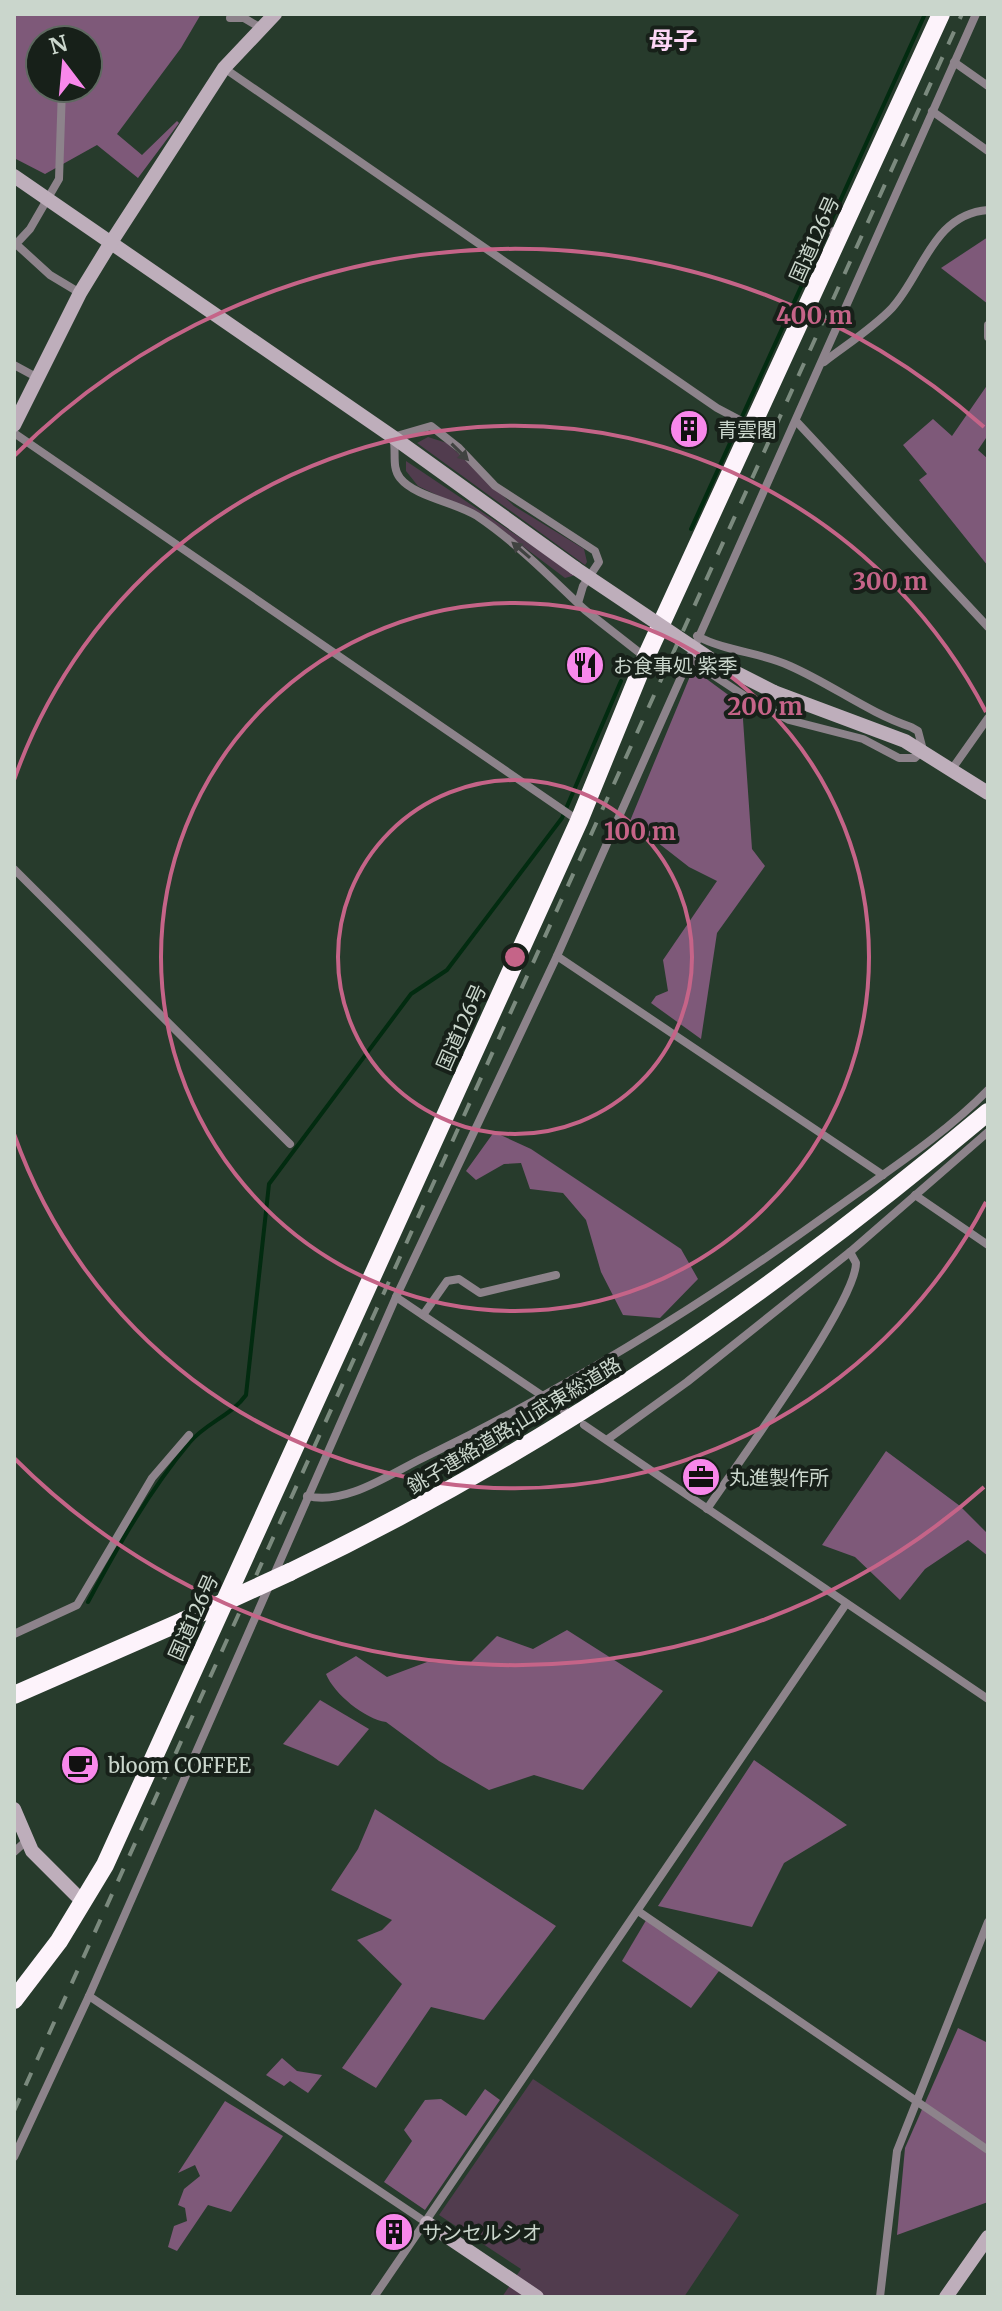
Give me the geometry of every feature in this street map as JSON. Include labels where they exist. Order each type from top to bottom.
[{"type":"highway","name":"国道126号","points":[[14,2000],[83,1902],[105,1865],[569,814],[662,621],[744,423],[832,231],[941,14]]},
{"type":"highway","name":"銚子連絡道路;山武東総道路","points":[[14,1695],[290,1572],[425,1505],[601,1402],[755,1297],[988,1112]]},
{"type":"street","points":[[14,425],[80,293],[110,244],[224,68],[275,14]]},
{"type":"street","points":[[14,2157],[89,1996],[396,1297],[557,956],[976,14]]},
{"type":"street","points":[[230,18],[244,18],[261,28]]},
{"type":"street","points":[[954,62],[988,86]]},
{"type":"street","points":[[224,68],[744,423]]},
{"type":"street","points":[[61,104],[60,169],[30,229],[16,244],[50,275],[80,293]]},
{"type":"street","points":[[932,111],[988,151]]},
{"type":"street","points":[[14,176],[393,437],[575,568],[715,662],[774,692],[923,750],[988,793]]},
{"type":"street","points":[[823,363],[892,307],[939,235],[956,220],[988,210]]},
{"type":"street","points":[[988,325],[988,337]]},
{"type":"street","points":[[14,365],[38,378]]},
{"type":"street","points":[[796,421],[988,627]]},
{"type":"street","points":[[393,437],[431,426],[459,448],[495,486],[595,551],[599,562],[583,586],[578,603]]},
{"type":"street","points":[[14,433],[569,814]]},
{"type":"street","points":[[393,437],[394,470],[402,481],[414,491],[463,508],[480,518],[646,657]]},
{"type":"street","points":[[662,621],[721,649],[787,664],[859,706],[918,731],[923,750]]},
{"type":"street","points":[[687,658],[754,702],[789,720],[863,739],[899,758],[915,758],[923,750]]},
{"type":"street","points":[[952,769],[988,718]]},
{"type":"street","points":[[14,869],[290,1144]]},
{"type":"street","points":[[557,956],[883,1175]]},
{"type":"street","points":[[307,1496],[332,1499],[544,1398],[739,1279],[883,1175],[988,1090]]},
{"type":"street","points":[[608,1439],[698,1373],[850,1252],[988,1132]]},
{"type":"street","points":[[915,1195],[988,1245]]},
{"type":"street","points":[[707,1509],[815,1349],[852,1283],[856,1263],[850,1252]]},
{"type":"street","points":[[423,1315],[447,1281],[459,1279],[480,1293],[556,1275]]},
{"type":"street","points":[[396,1297],[565,1411]]},
{"type":"street","points":[[584,1425],[988,1699]]},
{"type":"street","points":[[14,1634],[77,1605],[152,1478],[189,1435]]},
{"type":"street","points":[[374,2297],[846,1604]]},
{"type":"street","points":[[14,1809],[20,1847],[83,1902]]},
{"type":"street","points":[[638,1911],[988,2150]]},
{"type":"street","points":[[880,2297],[893,2164],[915,2100],[988,1922]]},
{"type":"street","points":[[89,1996],[537,2297]]},
{"type":"street","points":[[946,2297],[988,2237]]},
{"type":"shaded area","points":[[14,14],[201,14],[181,48],[117,134],[142,155],[177,121],[179,123],[138,178],[97,145],[45,174],[14,158]]},
{"type":"shaded area","points":[[988,237],[988,304],[941,268]]},
{"type":"shaded area","points":[[988,384],[988,435],[978,450],[988,459],[988,566],[919,480],[927,474],[903,445],[933,419],[952,436]]},
{"type":"shaded area","points":[[428,437],[447,443],[514,506],[584,549],[585,565],[417,443]]},
{"type":"shaded area","points":[[406,461],[576,575],[565,578],[487,519],[418,486],[406,471]]},
{"type":"shaded area","points":[[693,669],[742,705],[752,849],[765,866],[717,933],[701,1039],[651,1003],[656,996],[668,991],[663,960],[717,881],[689,867],[630,821]]},
{"type":"shaded area","points":[[494,1132],[531,1149],[681,1249],[698,1279],[660,1318],[623,1315],[601,1272],[586,1220],[563,1193],[530,1189],[521,1163],[504,1164],[476,1180],[466,1171]]},
{"type":"shaded area","points":[[886,1451],[960,1506],[988,1534],[988,1556],[968,1540],[925,1569],[900,1600],[855,1557],[822,1545]]},
{"type":"shaded area","points":[[567,1630],[663,1691],[583,1790],[534,1775],[489,1790],[439,1761],[386,1722],[360,1711],[336,1690],[326,1674],[356,1656],[387,1677],[427,1662],[469,1664],[497,1636],[533,1649]]},
{"type":"shaded area","points":[[320,1700],[369,1729],[338,1766],[283,1744]]},
{"type":"shaded area","points":[[754,1760],[847,1825],[784,1863],[752,1927],[658,1906]]},
{"type":"shaded area","points":[[375,1809],[556,1926],[484,2020],[431,2007],[376,2088],[342,2068],[402,1984],[357,1940],[382,1930],[392,1920],[331,1890],[358,1849]]},
{"type":"shaded area","points":[[648,1917],[722,1967],[691,2008],[622,1961]]},
{"type":"shaded area","points":[[958,2028],[988,2043],[988,2202],[897,2235],[905,2148]]},
{"type":"shaded area","points":[[282,2058],[297,2071],[322,2075],[308,2093],[290,2081],[284,2086],[266,2075]]},
{"type":"shaded area","points":[[533,2079],[739,2215],[684,2297],[502,2297],[521,2269],[439,2215]]},
{"type":"shaded area","points":[[485,2089],[500,2100],[425,2210],[384,2182],[412,2141],[404,2130],[425,2100],[441,2099],[466,2116]]},
{"type":"shaded area","points":[[225,2101],[283,2136],[231,2212],[208,2205],[177,2251],[168,2247],[174,2226],[187,2221],[185,2208],[178,2205],[184,2189],[200,2176],[195,2165],[178,2173]]},
{"type":"waterway","points":[[691,529],[925,14]]},
{"type":"waterway","points":[[88,1602],[135,1519],[175,1461],[196,1435],[234,1408],[246,1395],[269,1184],[411,994],[447,970],[562,818],[621,681]]},
{"type":"railway","points":[[14,2111],[962,14]]},
{"type":"place","name":"青雲閣","points":[[689,429]]},
{"type":"place","name":"お食事処 紫季","points":[[585,665]]},
{"type":"place","name":"丸進製作所","points":[[701,1477]]},
{"type":"place","name":"bloom COFFEE","points":[[80,1765]]},
{"type":"place","name":"サンセルシオ","points":[[394,2232]]},
{"type":"district","name":"母子","points":[[673,40]]}]
